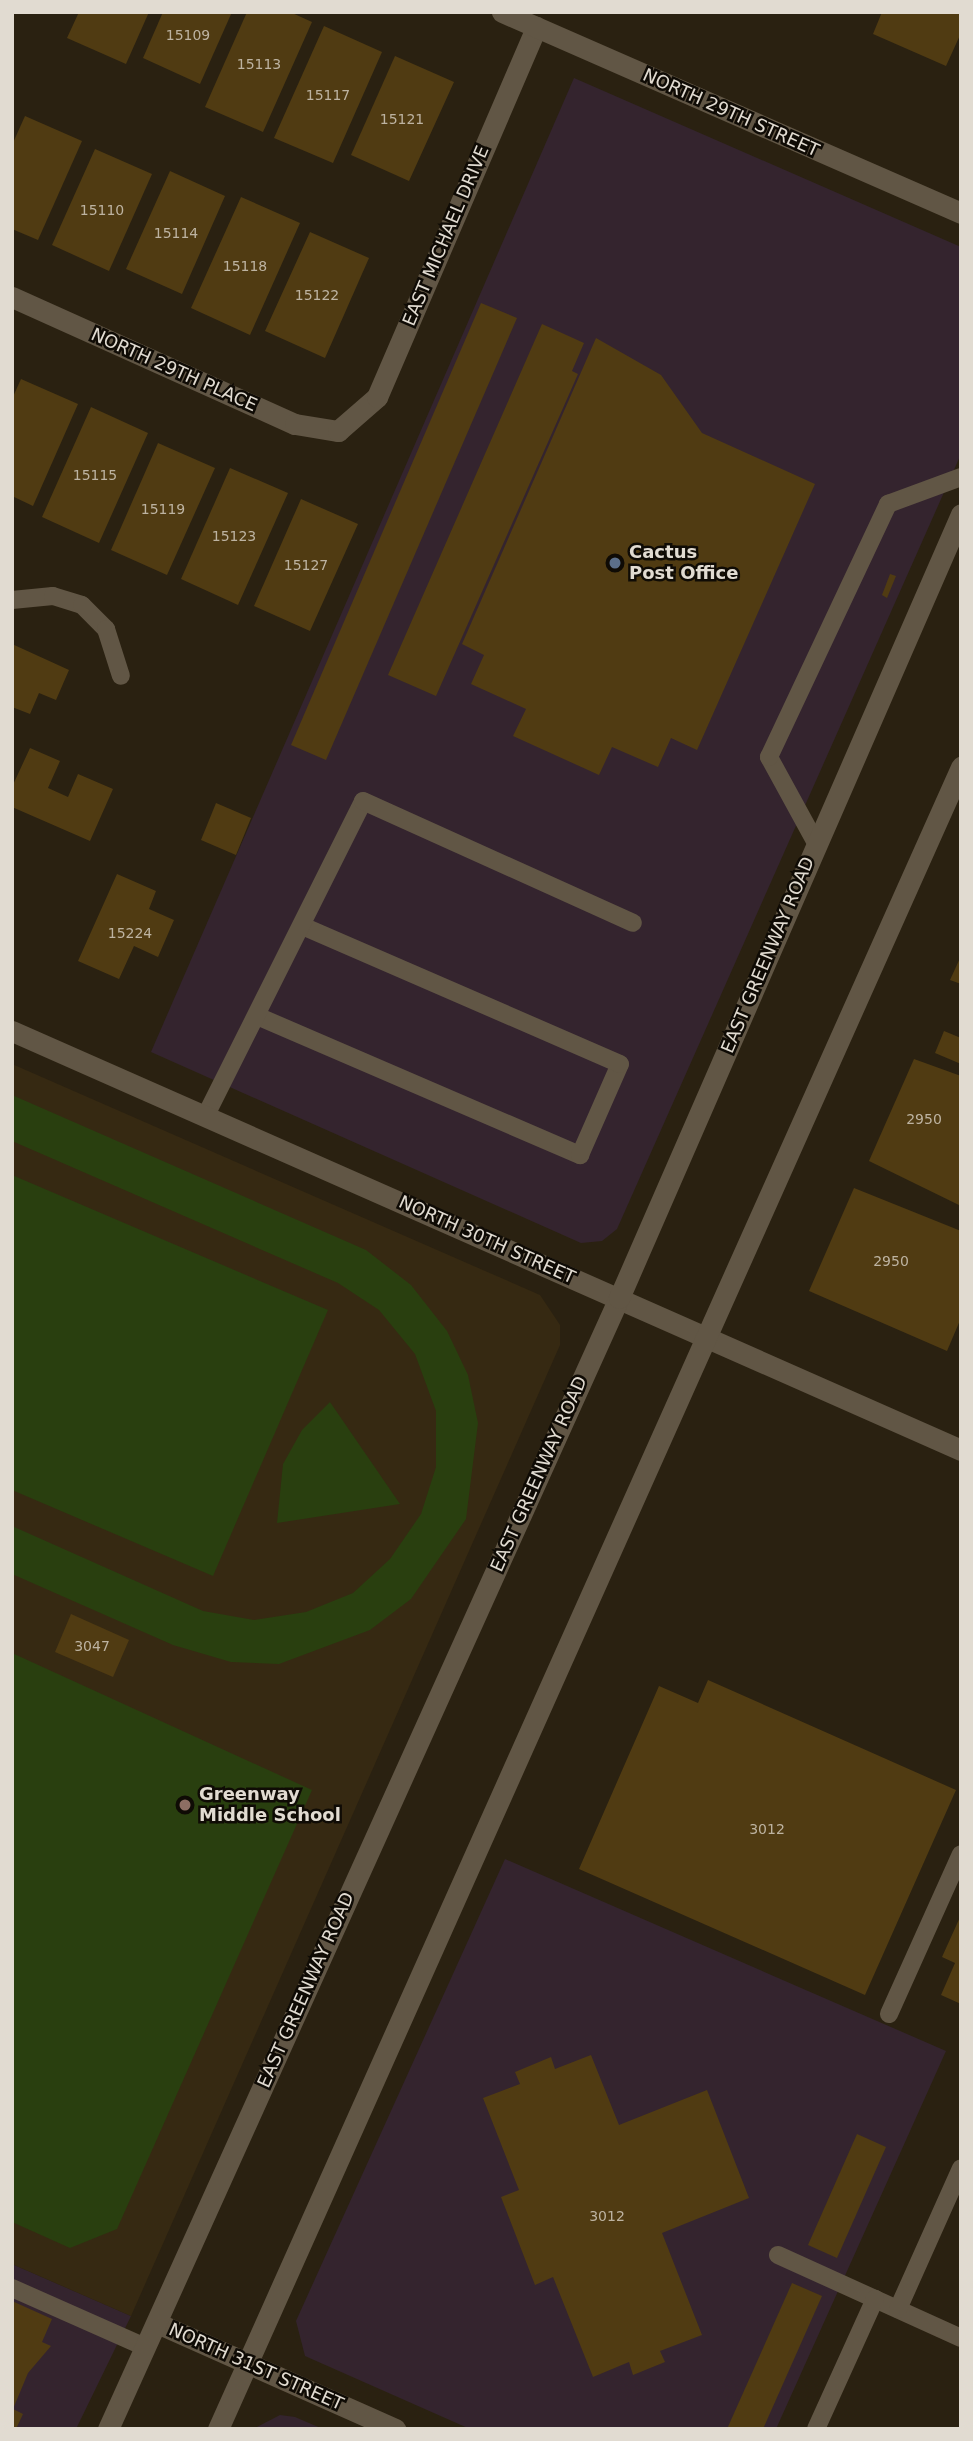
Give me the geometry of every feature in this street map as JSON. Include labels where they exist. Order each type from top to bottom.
[{"type":"main road","name":"NORTH 29TH STREET","points":[[502,12],[961,213]]},
{"type":"main road","name":"EAST MICHAEL DRIVE","points":[[338,431],[377,397],[536,27]]},
{"type":"main road","name":"NORTH 29TH PLACE","points":[[12,297],[295,424],[338,431]]},
{"type":"main road","name":"EAST GREENWAY ROAD","points":[[108,2429],[619,1298],[961,514]]},
{"type":"main road","points":[[218,2429],[961,767]]},
{"type":"main road","name":"NORTH 30TH STREET","points":[[12,1031],[961,1450]]},
{"type":"main road","name":"NORTH 31ST STREET","points":[[156,2323],[395,2429]]},
{"type":"lane","points":[[816,843],[768,757],[888,504],[961,477]]},
{"type":"lane","points":[[12,600],[53,596],[82,606],[106,629],[121,676]]},
{"type":"lane","points":[[205,1117],[363,801],[633,923]]},
{"type":"lane","points":[[257,1016],[580,1155],[620,1064],[302,926]]},
{"type":"lane","points":[[890,2014],[961,1854]]},
{"type":"lane","points":[[898,2309],[961,2168]]},
{"type":"lane","points":[[778,2255],[961,2338]]},
{"type":"lane","points":[[12,2288],[145,2347]]},
{"type":"lane","points":[[816,2429],[875,2299]]},
{"type":"shaded area","points":[[574,78],[961,247],[961,454],[617,1229],[602,1241],[581,1243],[151,1052]]},
{"type":"shaded area","name":"Greenway Middle School","points":[[12,1064],[540,1295],[560,1325],[560,1345],[131,2316],[12,2264]]},
{"type":"shaded area","points":[[505,1859],[946,2051],[776,2429],[470,2429],[305,2356],[296,2321]]},
{"type":"shaded area","points":[[12,2264],[131,2316],[76,2429],[12,2429]]},
{"type":"shaded area","points":[[280,2415],[295,2417],[323,2429],[253,2429]]},
{"type":"green space","points":[[12,1095],[366,1250],[411,1285],[447,1331],[468,1375],[478,1423],[466,1519],[411,1599],[370,1630],[279,1664],[231,1662],[173,1645],[12,1574],[12,1526],[203,1611],[254,1620],[306,1612],[353,1593],[390,1559],[421,1514],[436,1467],[436,1411],[415,1354],[379,1310],[338,1283],[12,1141]]},
{"type":"green space","points":[[12,1175],[328,1310],[213,1576],[12,1490]]},
{"type":"green space","points":[[330,1402],[400,1504],[277,1523],[283,1464],[302,1430]]},
{"type":"green space","points":[[12,1653],[312,1790],[117,2229],[70,2248],[12,2222]]},
{"type":"building","points":[[79,12],[149,12],[126,64],[67,38]]},
{"type":"building","points":[[163,12],[232,12],[200,84],[143,58]]},
{"type":"building","points":[[247,12],[290,12],[312,22],[263,132],[205,107]]},
{"type":"building","points":[[882,12],[961,12],[961,33],[946,66],[873,34]]},
{"type":"building","points":[[324,26],[382,52],[333,163],[274,138]]},
{"type":"building","points":[[395,56],[454,82],[409,181],[351,155]]},
{"type":"building","points":[[25,116],[82,141],[38,240],[12,229],[12,145]]},
{"type":"building","points":[[95,149],[152,174],[109,271],[52,245]]},
{"type":"building","points":[[170,171],[225,196],[182,294],[126,269]]},
{"type":"building","points":[[241,197],[300,223],[250,335],[191,308]]},
{"type":"building","points":[[310,232],[369,258],[325,358],[265,331]]},
{"type":"building","points":[[481,303],[517,318],[326,760],[291,745]]},
{"type":"building","points":[[542,324],[584,343],[572,371],[578,374],[436,696],[388,675]]},
{"type":"building","points":[[596,338],[661,375],[702,433],[815,484],[697,750],[671,738],[658,767],[612,747],[599,775],[513,736],[526,709],[471,684],[484,655],[462,644]]},
{"type":"building","points":[[21,379],[78,404],[33,506],[12,496],[12,399]]},
{"type":"building","points":[[91,407],[148,433],[99,543],[42,517]]},
{"type":"building","points":[[158,443],[215,468],[167,575],[111,550]]},
{"type":"building","points":[[230,468],[288,493],[238,605],[181,579]]},
{"type":"building","points":[[301,499],[358,524],[310,631],[254,606]]},
{"type":"building","points":[[890,574],[896,576],[887,598],[882,595]]},
{"type":"building","points":[[12,644],[69,670],[56,700],[39,693],[30,714],[12,707]]},
{"type":"building","points":[[30,748],[60,761],[48,788],[68,797],[78,774],[113,789],[90,841],[12,807],[12,787]]},
{"type":"building","points":[[216,803],[251,818],[236,855],[201,840]]},
{"type":"building","points":[[117,874],[156,891],[149,909],[174,920],[158,957],[134,946],[119,979],[78,961]]},
{"type":"building","points":[[961,956],[961,984],[950,980]]},
{"type":"building","points":[[944,1031],[961,1038],[961,1064],[935,1053]]},
{"type":"building","points":[[914,1059],[961,1076],[961,1206],[869,1161]]},
{"type":"building","points":[[854,1188],[961,1231],[961,1318],[947,1351],[809,1291]]},
{"type":"building","points":[[71,1614],[129,1640],[113,1677],[55,1652]]},
{"type":"building","points":[[708,1680],[956,1790],[865,1995],[579,1869],[659,1686],[698,1703]]},
{"type":"building","points":[[961,1915],[961,2004],[941,1995],[955,1963],[942,1957]]},
{"type":"building","points":[[591,2055],[619,2125],[707,2090],[749,2198],[662,2233],[702,2335],[660,2351],[665,2362],[633,2375],[629,2362],[593,2377],[553,2277],[535,2285],[501,2197],[519,2190],[483,2098],[520,2084],[515,2072],[551,2057],[555,2069]]},
{"type":"building","points":[[857,2134],[886,2147],[837,2258],[808,2245]]},
{"type":"building","points":[[792,2283],[822,2296],[763,2429],[727,2429]]},
{"type":"building","points":[[12,2301],[52,2319],[42,2342],[51,2346],[28,2373],[13,2409],[23,2414],[16,2429],[12,2429]]},
{"type":"place","name":"Cactus Post Office","points":[[615,563]]},
{"type":"place","name":"Greenway Middle School","points":[[185,1805]]}]
